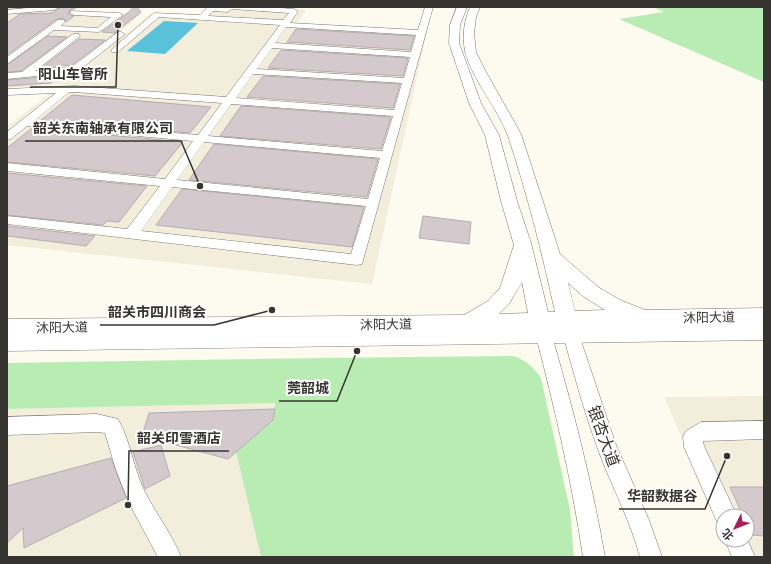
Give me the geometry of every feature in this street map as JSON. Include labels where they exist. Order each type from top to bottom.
[{"type":"main road","points":[[462,7],[457,17],[454,43],[475,103],[492,135],[509,201],[522,243],[542,328]]},
{"type":"main road","points":[[476,7],[471,17],[469,33],[471,52],[479,70],[514,134],[552,257],[568,327]]},
{"type":"main road","points":[[468,323],[488,312],[505,298],[514,277],[522,243]]},
{"type":"main road","points":[[552,257],[583,286],[614,305],[630,312],[654,318]]},
{"type":"main road","name":"沐阳大道","points":[[568,327],[654,318],[764,316]]},
{"type":"main road","name":"沐阳大道","points":[[7,327],[468,323],[542,328]]},
{"type":"main road","name":"沐阳大道","points":[[7,342],[568,327],[764,332]]},
{"type":"street","points":[[7,61],[82,7]]},
{"type":"street","points":[[131,234],[294,11],[230,7],[227,10],[211,10],[202,18]]},
{"type":"street","points":[[7,220],[357,260],[430,7]]},
{"type":"street","points":[[9,14],[54,8]]},
{"type":"street","points":[[43,34],[78,33],[99,30],[119,15],[74,13]]},
{"type":"street","points":[[25,74],[100,14]]},
{"type":"street","points":[[7,76],[74,70],[145,14]]},
{"type":"street","points":[[115,50],[157,15],[421,34]]},
{"type":"street","points":[[53,28],[115,38]]},
{"type":"street","points":[[270,45],[415,55]]},
{"type":"street","points":[[251,71],[408,81]]},
{"type":"street","points":[[7,92],[67,89],[399,114]]},
{"type":"street","points":[[7,137],[67,89]]},
{"type":"street","points":[[25,123],[387,155]]},
{"type":"street","points":[[7,167],[373,203]]},
{"type":"street","name":"银杏大道","points":[[568,327],[601,431],[639,519],[652,557]]},
{"type":"street","points":[[542,328],[568,426],[589,523],[594,557]]},
{"type":"street","points":[[7,426],[97,423],[111,425],[116,434],[126,470],[137,498],[170,557]]},
{"type":"street","points":[[722,508],[694,447],[693,437],[701,432],[764,430]]},
{"type":"shaded area","points":[[7,7],[78,7],[73,11],[141,14],[118,34],[124,35],[151,14],[199,16],[209,7],[258,7],[306,10],[297,24],[427,31],[372,284],[7,245],[7,127],[62,84],[7,88]]},
{"type":"shaded area","points":[[764,396],[764,557],[730,557],[729,550],[733,548],[755,548],[755,508],[715,508],[715,513],[664,397]]},
{"type":"shaded area","points":[[275,403],[273,420],[236,452],[261,557],[7,557],[7,409]]},
{"type":"green space","points":[[653,7],[764,7],[764,82],[619,19],[664,12]]},
{"type":"green space","points":[[514,356],[523,360],[541,378],[570,510],[574,557],[261,557],[236,452],[273,420],[275,403],[7,409],[7,363]]},
{"type":"water","points":[[164,21],[198,23],[165,54],[127,51]]},
{"type":"building","points":[[61,7],[78,7],[70,10],[68,14],[74,16],[66,22],[64,18],[57,19],[7,55],[7,23],[20,14],[52,13]]},
{"type":"building","points":[[134,7],[137,7],[141,12],[115,33],[102,32],[124,16]]},
{"type":"building","points":[[296,29],[414,36],[410,50],[287,42]]},
{"type":"building","points":[[48,36],[67,37],[21,71],[7,72],[7,65]]},
{"type":"building","points":[[79,39],[105,40],[71,66],[61,65],[60,67],[40,69]]},
{"type":"building","points":[[281,50],[408,58],[403,76],[268,68]]},
{"type":"building","points":[[55,76],[51,83],[7,86],[7,80]]},
{"type":"building","points":[[263,76],[400,84],[393,108],[247,97]]},
{"type":"building","points":[[72,95],[211,107],[190,133],[41,120]]},
{"type":"building","points":[[241,106],[391,117],[381,149],[220,136]]},
{"type":"building","points":[[32,128],[183,142],[155,176],[7,162],[7,148]]},
{"type":"building","points":[[214,144],[378,159],[367,197],[189,180]]},
{"type":"building","points":[[7,173],[147,186],[119,222],[107,221],[103,225],[7,215]]},
{"type":"building","points":[[182,189],[364,207],[352,247],[156,225]]},
{"type":"building","points":[[423,216],[471,222],[469,244],[419,238]]},
{"type":"building","points":[[7,226],[95,236],[86,246],[7,236]]},
{"type":"building","points":[[275,409],[273,420],[228,459],[142,436],[149,413]]},
{"type":"building","points":[[161,445],[170,476],[145,489],[133,452]]},
{"type":"building","points":[[111,458],[126,498],[24,548],[23,528],[7,543],[7,486]]},
{"type":"building","points":[[730,487],[764,487],[764,536],[755,535],[755,508],[739,508]]},
{"type":"place","name":"阳山车管所","points":[[118,25]]},
{"type":"place","name":"韶关东南轴承有限公司","points":[[200,186]]},
{"type":"place","name":"韶关市四川商会","points":[[272,310]]},
{"type":"place","name":"莞韶城","points":[[357,351]]},
{"type":"place","name":"华韶数据谷","points":[[727,456]]},
{"type":"place","name":"韶关印雪酒店","points":[[128,505]]}]
